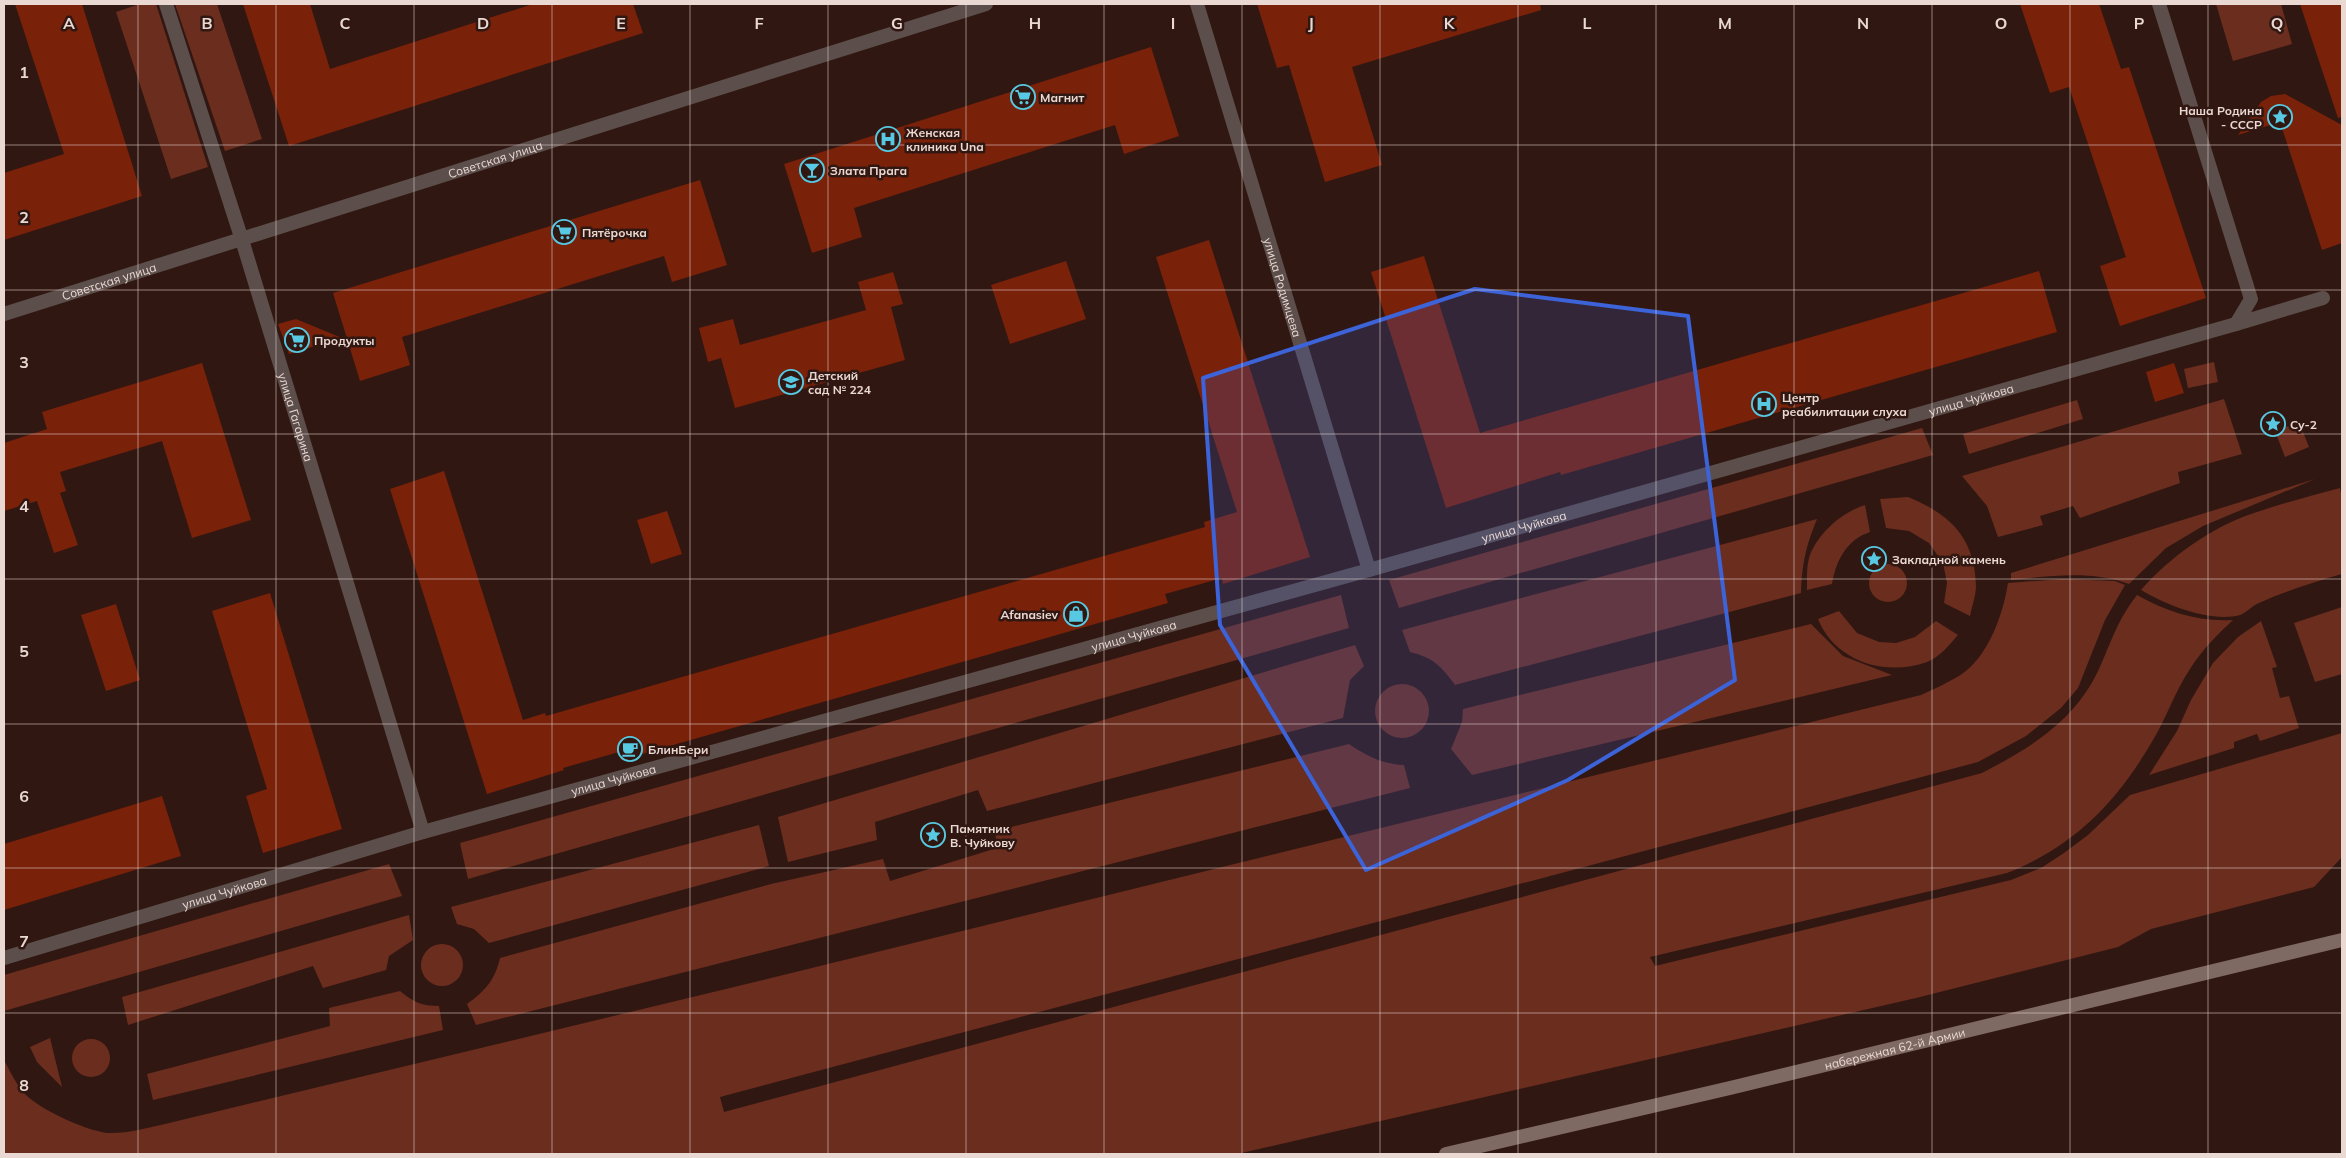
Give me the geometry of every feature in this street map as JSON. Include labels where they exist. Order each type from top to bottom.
[{"type":"main road","name":"набережная 62-й Армии","points":[[1446,1154],[1740,1086],[2342,940]]},
{"type":"street","name":"улица Гагарина","points":[[166,4],[242,240],[423,832]]},
{"type":"street","name":"Советская улица","points":[[4,314],[986,4]]},
{"type":"street","name":"улица Родимцева","points":[[1197,4],[1370,570]]},
{"type":"street","points":[[2159,4],[2251,299],[2236,324]]},
{"type":"street","name":"улица Чуйкова","points":[[4,958],[423,832],[1370,570],[2323,298]]},
{"type":"highlighted area","points":[[1475,289],[1688,316],[1735,680],[1568,780],[1366,870],[1220,625],[1203,378]]},
{"type":"shaded area","points":[[140,4],[156,4],[208,167],[171,179],[116,12]]},
{"type":"shaded area","points":[[175,4],[217,4],[262,139],[225,151]]},
{"type":"shaded area","points":[[2216,4],[2281,4],[2292,44],[2233,61]]},
{"type":"shaded area","points":[[2214,362],[2218,382],[2188,388],[2184,369]]},
{"type":"shaded area","points":[[2224,399],[2242,454],[2178,472],[2180,483],[2080,518],[2073,506],[2040,516],[2043,525],[1998,537],[1987,506],[1962,476]]},
{"type":"shaded area","points":[[2077,400],[2083,419],[1969,454],[1963,434]]},
{"type":"shaded area","points":[[2299,422],[2309,447],[2285,457],[2275,431]]},
{"type":"shaded area","points":[[1922,428],[1933,455],[1399,608],[1389,580]]},
{"type":"shaded area","points":[[2315,479],[2203,526],[2166,548],[2129,584],[2100,577],[2071,575],[2011,580],[2011,573]]},
{"type":"shaded area","points":[[2340,488],[2342,498],[2342,574],[2279,595],[2256,604],[2240,615],[2228,617],[2203,615],[2176,607],[2141,590],[2177,556],[2220,527],[2262,510]]},
{"type":"shaded area","points":[[1908,497],[1936,511],[1948,520],[1965,541],[1975,569],[1975,597],[1970,616],[1944,603],[1947,583],[1943,563],[1929,543],[1909,531],[1886,528],[1880,499]]},
{"type":"shaded area","points":[[1865,505],[1870,532],[1848,546],[1836,567],[1832,584],[1807,590],[1809,559],[1817,542],[1834,522],[1849,512]]},
{"type":"shaded area","points":[[1817,519],[1805,555],[1801,593],[1455,685],[1431,660],[1410,652],[1402,630]]},
{"type":"shaded area","points":[[1888,564],[1901,570],[1907,583],[1901,596],[1888,602],[1875,596],[1869,583],[1875,570]]},
{"type":"shaded area","points":[[2063,579],[2115,581],[2125,585],[2105,620],[2078,688],[2061,708],[2026,736],[1978,762],[720,1097],[724,1112],[1982,773],[2034,743],[2050,731],[2077,704],[2099,669],[2120,622],[2137,595],[2183,615],[2207,619],[2233,620],[2210,643],[2190,669],[2153,740],[2125,783],[2092,820],[2074,835],[2053,850],[2007,873],[1650,957],[1655,966],[2011,880],[2041,868],[2064,853],[2088,835],[2130,795],[2342,733],[2342,857],[2314,887],[2151,929],[2118,947],[1916,998],[1237,1154],[4,1154],[4,1060],[18,1086],[24,1093],[41,1106],[75,1124],[107,1133],[121,1133],[165,1124],[759,981],[1921,695],[1959,676],[1978,658],[1993,635],[2008,583]]},
{"type":"shaded area","points":[[1341,595],[1349,628],[468,879],[460,843]]},
{"type":"shaded area","points":[[2342,607],[2342,674],[2315,682],[2294,623]]},
{"type":"shaded area","points":[[1839,611],[1857,633],[1879,642],[1896,643],[1915,637],[1936,621],[1958,635],[1940,654],[1927,662],[1894,668],[1878,666],[1863,662],[1849,655],[1836,646],[1826,634],[1818,619]]},
{"type":"shaded area","points":[[2261,621],[2277,667],[2272,668],[2280,698],[2289,696],[2299,728],[2260,741],[2257,734],[2234,742],[2234,748],[2149,775],[2177,731],[2191,700],[2213,663],[2238,637]]},
{"type":"shaded area","points":[[1811,624],[1843,656],[1892,675],[1472,775],[1451,749],[1462,722],[1463,709]]},
{"type":"shaded area","points":[[1355,645],[1364,666],[1350,680],[1343,718],[987,811],[978,790],[875,822],[877,840],[788,862],[778,817]]},
{"type":"shaded area","points":[[1397,684],[1407,684],[1417,688],[1425,696],[1429,711],[1425,726],[1417,734],[1407,738],[1397,738],[1387,734],[1379,726],[1375,716],[1375,706],[1379,696],[1387,688]]},
{"type":"shaded area","points":[[1349,744],[1375,759],[1404,765],[1410,788],[476,1025],[467,1004],[492,979],[500,958],[771,884],[883,859],[890,881],[997,848],[995,831]]},
{"type":"shaded area","points":[[759,825],[769,866],[489,943],[474,929],[457,924],[451,907]]},
{"type":"shaded area","points":[[389,864],[402,896],[4,1011],[4,975]]},
{"type":"shaded area","points":[[409,915],[413,940],[389,956],[386,970],[323,988],[313,966],[128,1025],[122,997]]},
{"type":"shaded area","points":[[446,944],[454,947],[460,953],[463,965],[460,977],[454,983],[438,986],[430,983],[424,977],[421,961],[424,953],[430,947]]},
{"type":"shaded area","points":[[400,991],[418,1003],[439,1006],[443,1030],[153,1100],[147,1074],[330,1026],[329,1008]]},
{"type":"shaded area","points":[[50,1038],[62,1087],[37,1062],[30,1047]]},
{"type":"shaded area","points":[[91,1039],[105,1044],[110,1058],[105,1072],[91,1077],[77,1072],[72,1058],[77,1044]]},
{"type":"building","points":[[15,4],[82,4],[142,196],[4,240],[4,173],[64,154]]},
{"type":"building","points":[[243,4],[310,4],[330,69],[533,4],[633,4],[643,33],[289,146]]},
{"type":"building","points":[[1257,4],[1540,4],[1541,10],[1352,67],[1382,165],[1325,182],[1289,65],[1277,68]]},
{"type":"building","points":[[2020,4],[2099,4],[2121,69],[2129,67],[2206,298],[2120,326],[2100,266],[2126,257],[2069,87],[2050,93]]},
{"type":"building","points":[[2300,4],[2342,4],[2342,117],[2338,118]]},
{"type":"building","points":[[1151,47],[1179,136],[1124,154],[1115,125],[854,208],[862,237],[812,253],[784,164]]},
{"type":"building","points":[[2285,94],[2342,125],[2342,243],[2322,250],[2280,122],[2238,135],[2261,102],[2271,96]]},
{"type":"building","points":[[700,180],[727,265],[672,282],[664,256],[402,337],[410,365],[360,381],[333,293]]},
{"type":"building","points":[[1209,240],[1310,557],[1223,584],[1222,578],[1165,594],[1168,603],[621,760],[619,752],[563,768],[564,770],[487,794],[390,489],[444,471],[523,720],[545,713],[546,716],[1205,527],[1204,522],[1237,512],[1156,257]]},
{"type":"building","points":[[1424,256],[1480,433],[2039,271],[2057,332],[1561,475],[1560,472],[1446,508],[1371,272]]},
{"type":"building","points":[[1066,261],[1086,319],[1010,344],[991,285]]},
{"type":"building","name":"Детский сад № 224","points":[[893,272],[903,304],[891,307],[905,360],[735,408],[721,358],[708,362],[699,328],[733,319],[740,345],[866,310],[858,282]]},
{"type":"building","points":[[296,319],[342,338],[289,354],[278,324]]},
{"type":"building","points":[[202,363],[251,520],[192,538],[162,441],[60,472],[66,491],[60,493],[78,545],[54,553],[37,501],[4,511],[4,443],[47,429],[42,412]]},
{"type":"building","points":[[2174,363],[2184,393],[2155,402],[2146,372]]},
{"type":"building","points":[[667,511],[682,554],[651,564],[637,520]]},
{"type":"building","points":[[270,593],[342,829],[263,853],[246,796],[267,789],[212,611]]},
{"type":"building","points":[[116,604],[140,680],[106,691],[81,615]]},
{"type":"building","points":[[162,796],[181,856],[4,910],[4,844]]},
{"type":"place","name":"Магнит","points":[[1023,97]]},
{"type":"place","name":"Наша Родина - СССР","points":[[2280,117]]},
{"type":"place","name":"Женская клиника Una","points":[[888,139]]},
{"type":"place","name":"Злата Прага","points":[[812,170]]},
{"type":"place","name":"Пятёрочка","points":[[564,232]]},
{"type":"place","name":"Продукты","points":[[297,340]]},
{"type":"place","name":"Детский сад № 224","points":[[791,382]]},
{"type":"place","name":"Центр реабилитации слуха","points":[[1764,404]]},
{"type":"place","name":"Су-2","points":[[2273,424]]},
{"type":"place","name":"Закладной камень","points":[[1874,559]]},
{"type":"place","name":"Afanasiev","points":[[1076,614]]},
{"type":"place","name":"БлинБери","points":[[630,749]]},
{"type":"place","name":"Памятник В. Чуйкову","points":[[933,835]]}]
